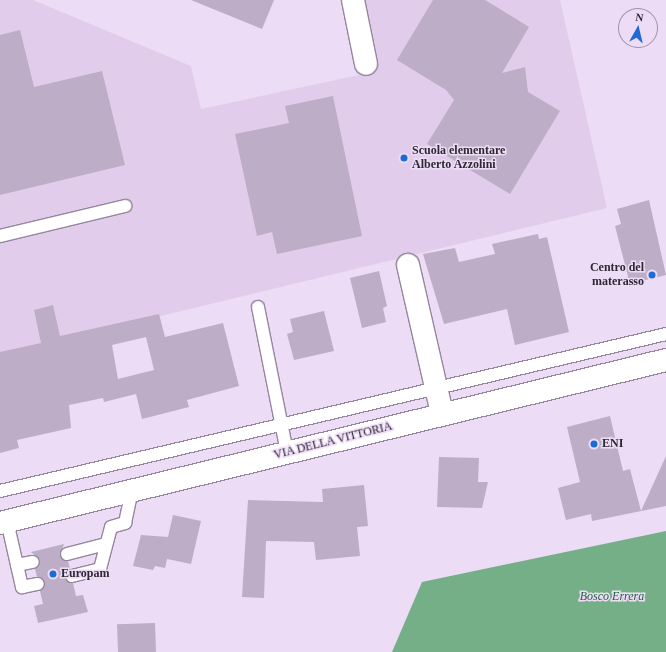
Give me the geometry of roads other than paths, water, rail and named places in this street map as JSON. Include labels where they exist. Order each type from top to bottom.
[{"type":"main road","points":[[353,0],[366,64]]},
{"type":"main road","points":[[408,264],[442,414]]},
{"type":"main road","name":"VIA DELLA VITTORIA","points":[[4,522],[666,360]]},
{"type":"lane","points":[[0,236],[125,206]]},
{"type":"lane","points":[[258,306],[287,452]]},
{"type":"lane","points":[[0,491],[666,334]]},
{"type":"lane","points":[[72,576],[100,569],[111,527],[125,522],[132,490]]},
{"type":"lane","points":[[4,522],[22,587],[38,584]]},
{"type":"lane","points":[[67,554],[106,544]]},
{"type":"lane","points":[[17,565],[33,562]]},
{"type":"place","name":"Scuola elementare Alberto Azzolini","points":[[404,158]]},
{"type":"place","name":"Centro del materasso","points":[[652,275]]},
{"type":"place","name":"ENI","points":[[594,444]]},
{"type":"place","name":"Europam","points":[[53,574]]},
{"type":"park label","name":"Bosco Errera","points":[[612,597]]}]
